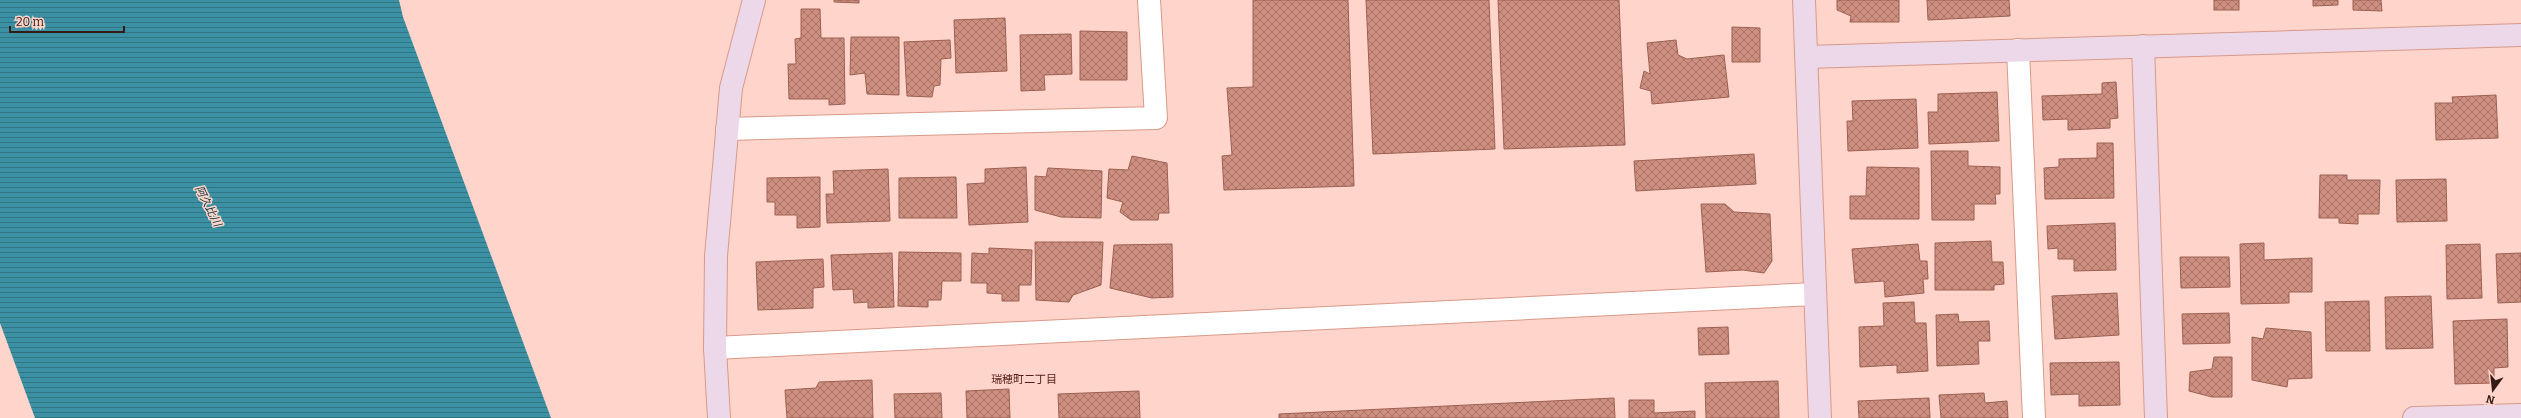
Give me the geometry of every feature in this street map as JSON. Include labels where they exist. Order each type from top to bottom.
[{"type":"street","points":[[719,418],[715,348],[716,256],[731,88],[754,0]]},
{"type":"street","points":[[727,129],[1156,118],[1149,0]]},
{"type":"street","points":[[1804,0],[1820,418]]},
{"type":"street","points":[[1807,56],[2521,36]]},
{"type":"street","points":[[2143,46],[2156,418]]},
{"type":"street","points":[[2018,50],[2034,418]]},
{"type":"street","points":[[715,348],[1815,294]]},
{"type":"street","points":[[2414,418],[2521,415]]},
{"type":"water","name":"阿久比川","points":[[0,0],[399,0],[403,17],[551,418],[35,418],[0,323]]},
{"type":"building","points":[[834,0],[859,0],[859,3],[834,2]]},
{"type":"building","points":[[1253,0],[1348,0],[1354,186],[1224,190],[1222,156],[1232,155],[1227,88],[1253,87]]},
{"type":"building","points":[[1366,0],[1489,0],[1495,149],[1373,154]]},
{"type":"building","points":[[1498,0],[1619,0],[1625,145],[1504,149]]},
{"type":"building","points":[[1837,0],[1899,0],[1899,22],[1850,22],[1851,16],[1837,10]]},
{"type":"building","points":[[1927,0],[2009,0],[2010,16],[1928,20]]},
{"type":"building","points":[[2214,0],[2239,0],[2239,10],[2214,10]]},
{"type":"building","points":[[2313,0],[2338,0],[2338,5],[2313,6]]},
{"type":"building","points":[[2353,0],[2381,0],[2382,11],[2353,10]]},
{"type":"building","points":[[801,9],[820,9],[821,38],[844,38],[845,104],[829,105],[829,99],[789,99],[788,64],[796,64],[795,39],[801,38]]},
{"type":"building","points":[[1005,18],[1007,71],[956,73],[954,20]]},
{"type":"building","points":[[1732,27],[1760,28],[1760,62],[1732,62]]},
{"type":"building","points":[[1080,31],[1127,32],[1127,80],[1080,80]]},
{"type":"building","points":[[1071,34],[1072,74],[1044,75],[1045,90],[1021,91],[1020,35]]},
{"type":"building","points":[[851,37],[899,37],[899,95],[867,94],[865,73],[850,75]]},
{"type":"building","points":[[950,40],[951,58],[941,59],[940,85],[934,86],[932,97],[907,96],[904,42]]},
{"type":"building","points":[[1676,40],[1678,55],[1687,59],[1724,55],[1729,97],[1652,104],[1651,91],[1640,88],[1644,71],[1650,74],[1647,43]]},
{"type":"building","points":[[2116,82],[2118,118],[2110,119],[2110,128],[2068,130],[2068,119],[2043,120],[2042,96],[2102,94],[2102,83]]},
{"type":"building","points":[[1997,92],[1999,141],[1929,144],[1928,112],[1938,112],[1938,94]]},
{"type":"building","points":[[2496,95],[2498,138],[2436,140],[2435,103],[2453,103],[2452,97]]},
{"type":"building","points":[[1916,99],[1918,148],[1848,151],[1847,121],[1853,121],[1852,101]]},
{"type":"building","points":[[2097,143],[2113,143],[2114,198],[2045,199],[2044,168],[2059,167],[2059,159],[2097,158]]},
{"type":"building","points":[[1931,151],[1968,151],[1968,166],[2000,167],[2000,194],[1995,194],[1996,204],[1974,204],[1974,220],[1932,220]]},
{"type":"building","points":[[1754,154],[1756,184],[1636,191],[1634,161]]},
{"type":"building","points":[[1132,156],[1167,163],[1169,213],[1159,213],[1158,220],[1131,220],[1120,212],[1123,202],[1107,198],[1109,169],[1128,170]]},
{"type":"building","points":[[1026,167],[1028,222],[969,225],[967,184],[985,183],[985,169]]},
{"type":"building","points":[[1867,167],[1919,168],[1919,219],[1850,219],[1850,196],[1866,196]]},
{"type":"building","points":[[1048,168],[1102,171],[1101,218],[1061,217],[1035,210],[1035,176],[1046,177]]},
{"type":"building","points":[[888,169],[890,221],[827,223],[826,194],[834,194],[833,171]]},
{"type":"building","points":[[2320,175],[2347,175],[2347,180],[2380,180],[2379,214],[2358,214],[2358,224],[2339,223],[2339,218],[2319,218]]},
{"type":"building","points":[[820,177],[820,227],[797,228],[797,215],[775,215],[775,202],[767,202],[767,178]]},
{"type":"building","points":[[956,177],[957,218],[899,218],[899,178]]},
{"type":"building","points":[[2446,179],[2447,221],[2397,222],[2396,180]]},
{"type":"building","points":[[1701,204],[1725,204],[1734,212],[1770,214],[1772,261],[1764,273],[1743,270],[1706,272]]},
{"type":"building","points":[[2115,223],[2116,270],[2074,271],[2074,259],[2058,259],[2058,248],[2048,249],[2047,226]]},
{"type":"building","points":[[1991,241],[1992,262],[2003,262],[2004,284],[1994,285],[1994,290],[1935,290],[1935,243]]},
{"type":"building","points":[[1035,242],[1103,242],[1101,285],[1073,295],[1069,302],[1036,300]]},
{"type":"building","points":[[2264,243],[2264,260],[2312,258],[2312,292],[2289,292],[2289,303],[2241,304],[2240,244]]},
{"type":"building","points":[[1172,244],[1173,297],[1152,298],[1110,288],[1114,245]]},
{"type":"building","points":[[1918,244],[1920,261],[1927,261],[1928,279],[1923,279],[1924,293],[1885,297],[1884,281],[1855,283],[1852,249]]},
{"type":"building","points":[[2480,244],[2482,298],[2447,299],[2446,245]]},
{"type":"building","points":[[989,248],[1032,250],[1031,285],[1019,285],[1019,301],[1002,301],[1002,294],[987,293],[987,283],[971,283],[972,253],[989,254]]},
{"type":"building","points":[[899,252],[961,253],[961,281],[942,281],[941,300],[928,300],[928,307],[898,306]]},
{"type":"building","points":[[892,253],[894,307],[868,308],[868,302],[854,303],[853,289],[833,290],[831,255]]},
{"type":"building","points":[[2521,253],[2521,302],[2498,303],[2496,254]]},
{"type":"building","points":[[2180,257],[2229,257],[2230,287],[2181,288]]},
{"type":"building","points":[[823,259],[824,287],[813,288],[813,308],[758,310],[756,262]]},
{"type":"building","points":[[2117,293],[2119,335],[2055,339],[2052,296]]},
{"type":"building","points":[[2431,296],[2433,348],[2386,349],[2385,297]]},
{"type":"building","points":[[2369,301],[2370,351],[2326,351],[2325,302]]},
{"type":"building","points":[[1914,302],[1915,323],[1926,323],[1928,371],[1897,373],[1897,365],[1860,367],[1859,327],[1884,326],[1883,303]]},
{"type":"building","points":[[2229,313],[2230,343],[2183,344],[2182,314]]},
{"type":"building","points":[[1958,314],[1959,322],[1989,321],[1990,341],[1978,341],[1979,364],[1937,366],[1936,315]]},
{"type":"building","points":[[2507,319],[2508,367],[2494,368],[2494,383],[2455,384],[2453,321]]},
{"type":"building","points":[[1728,327],[1729,354],[1699,355],[1698,328]]},
{"type":"building","points":[[2266,328],[2311,332],[2312,378],[2288,379],[2287,387],[2252,380],[2252,337],[2263,339]]},
{"type":"building","points":[[2214,357],[2232,357],[2232,397],[2212,397],[2189,391],[2190,372],[2212,369]]},
{"type":"building","points":[[2119,362],[2120,405],[2079,406],[2079,394],[2051,395],[2050,363]]},
{"type":"building","points":[[872,380],[873,418],[787,418],[785,390],[816,388],[819,382]]},
{"type":"building","points":[[1778,381],[1779,418],[1706,418],[1705,383]]},
{"type":"building","points":[[1009,389],[1010,418],[967,418],[966,391]]},
{"type":"building","points":[[1139,391],[1140,418],[1059,418],[1058,394]]},
{"type":"building","points":[[941,393],[942,418],[895,418],[894,394]]},
{"type":"building","points":[[1984,393],[1985,403],[2007,401],[2008,418],[1941,418],[1939,395]]},
{"type":"building","points":[[1614,398],[1615,418],[1279,418],[1279,414]]},
{"type":"building","points":[[1929,398],[1930,418],[1859,418],[1858,401]]},
{"type":"building","points":[[1629,400],[1654,400],[1654,413],[1695,411],[1695,418],[1629,418]]},
{"type":"district","name":"瑞穂町二丁目","points":[[1024,379]]}]
